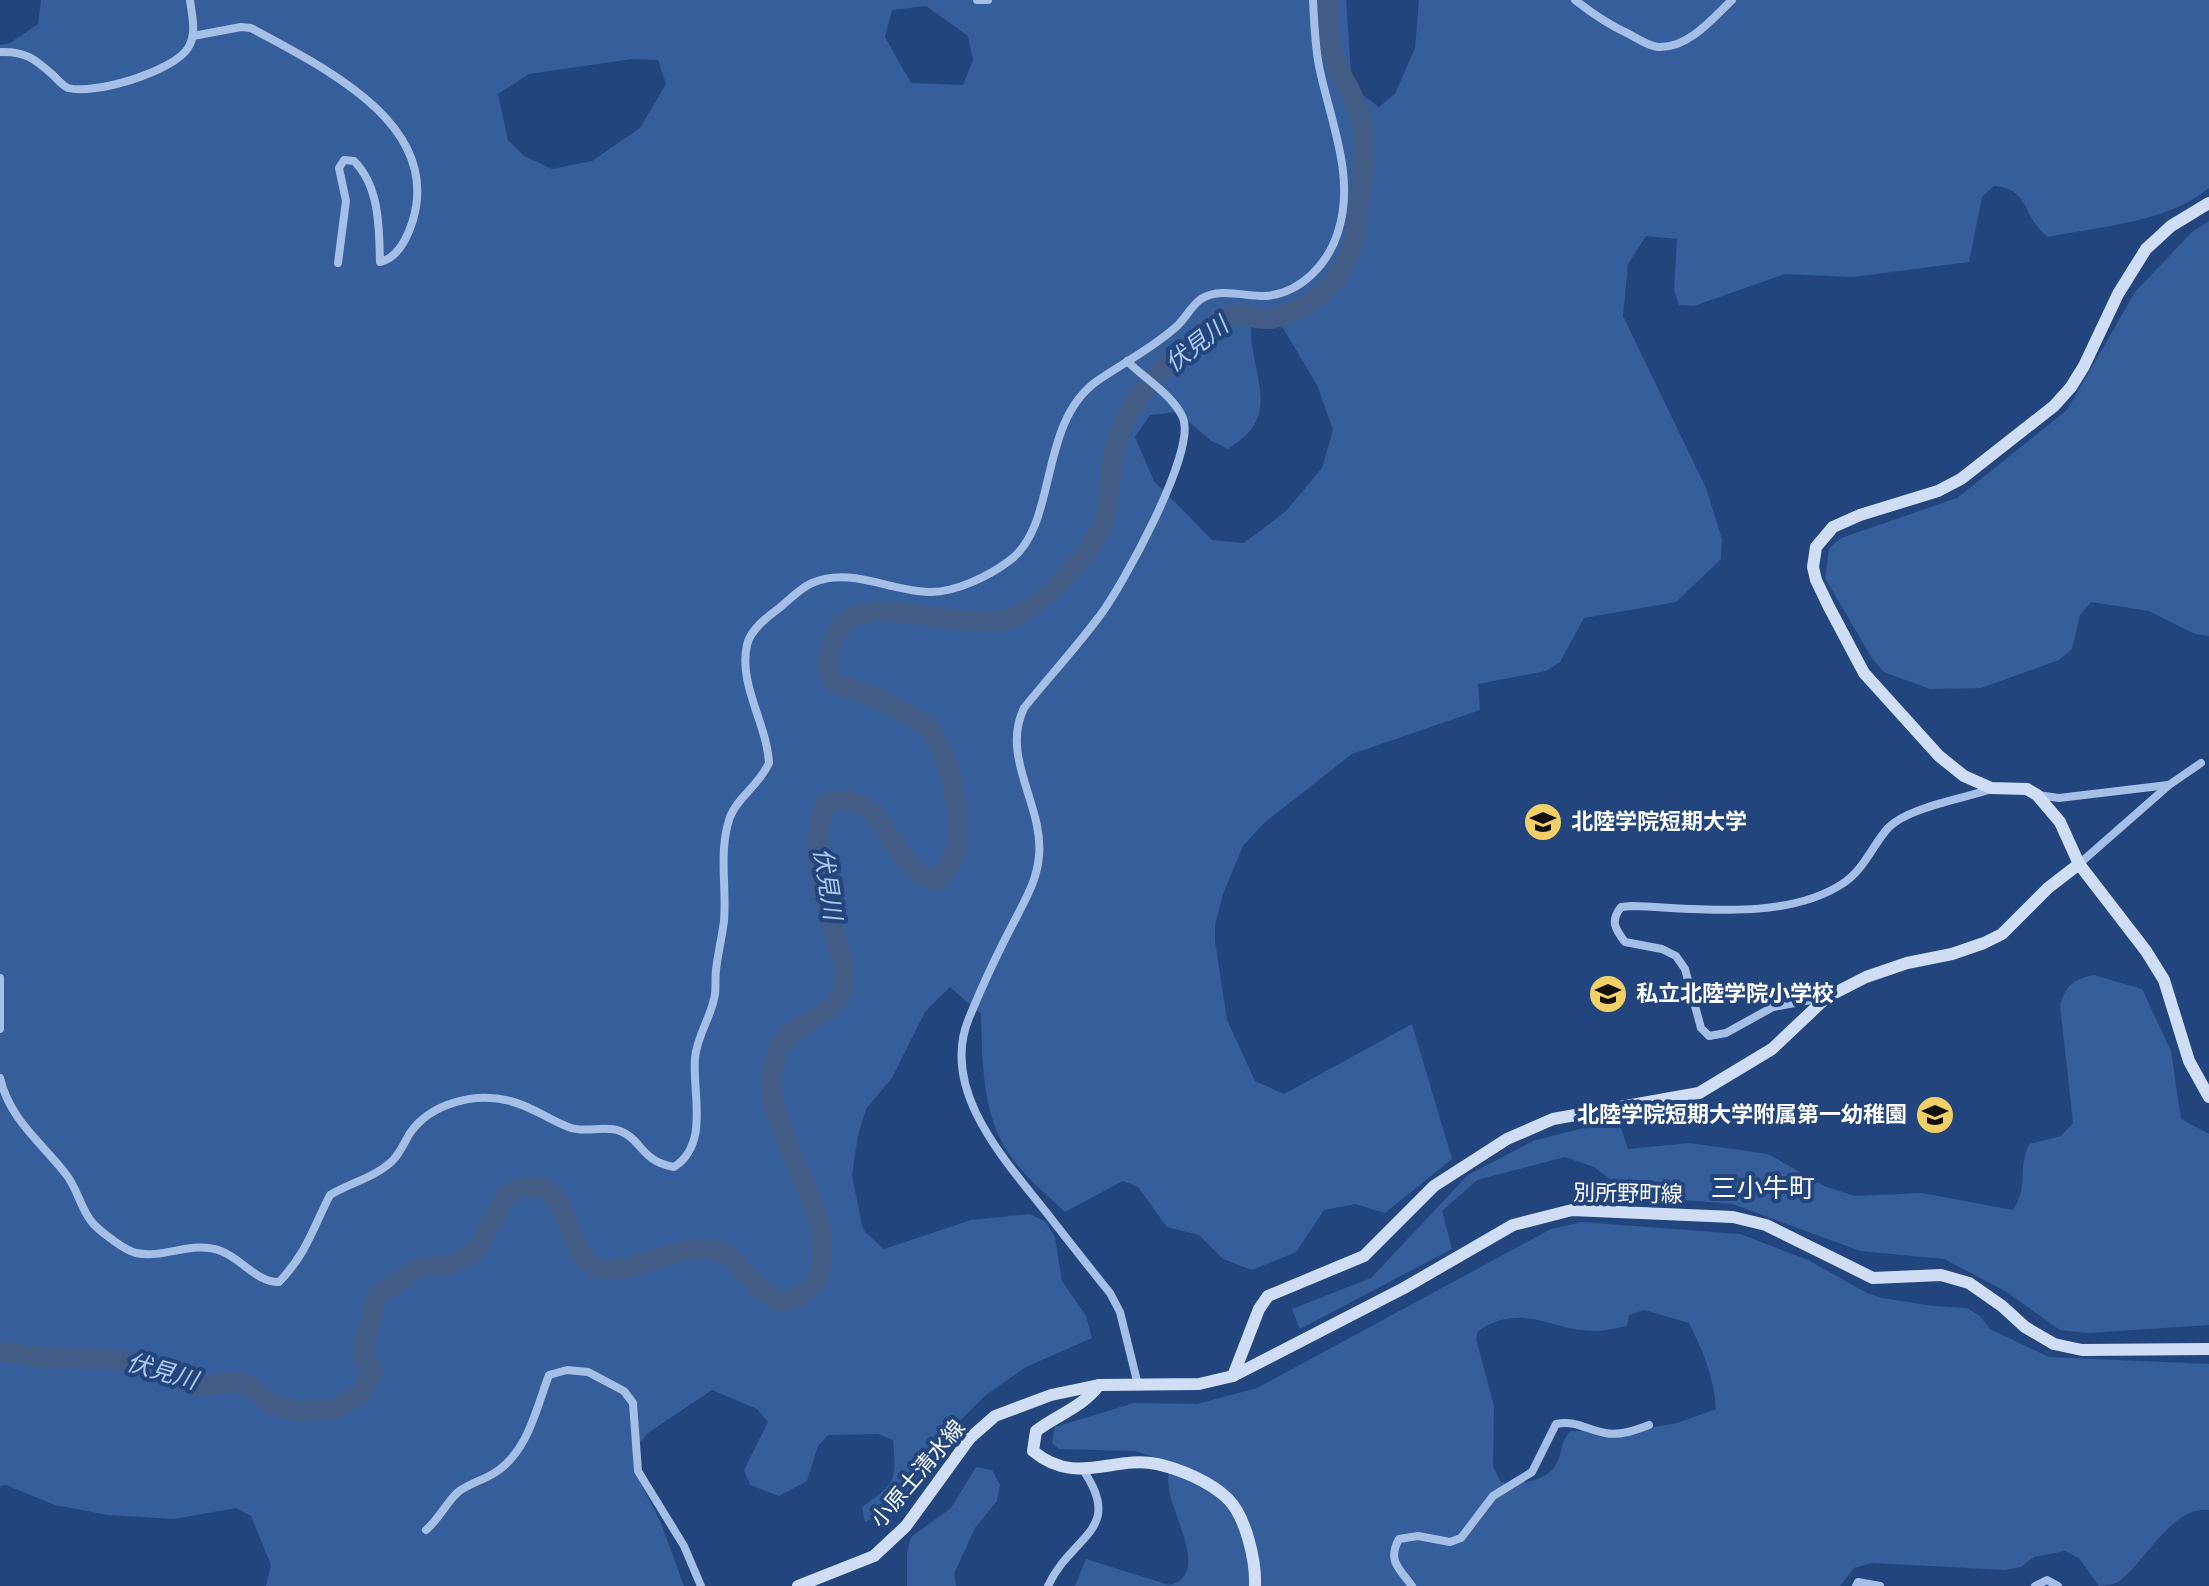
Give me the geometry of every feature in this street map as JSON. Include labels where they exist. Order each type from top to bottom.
[{"type":"street","points":[[0,52],[23,52],[69,88],[95,87],[161,71],[188,49],[193,36],[190,0]]},
{"type":"street","points":[[977,0],[988,0]]},
{"type":"street","points":[[0,1078],[4,1096],[14,1114],[66,1173],[91,1221],[112,1240],[137,1253],[152,1254],[195,1246],[222,1251],[269,1282],[279,1282],[291,1270],[311,1240],[330,1195],[376,1174],[393,1161],[424,1116],[440,1108],[474,1099],[506,1100],[528,1106],[574,1129],[617,1130],[626,1134],[656,1162],[674,1167],[683,1162],[698,1120],[695,1060],[698,1038],[715,997],[715,973],[724,924],[722,863],[731,817],[769,763],[746,665],[750,636],[766,618],[811,584],[837,577],[932,592],[962,585],[1009,561],[1026,545],[1036,526],[1055,446],[1071,413],[1094,383],[1179,325],[1201,299],[1218,294],[1265,296],[1293,290],[1316,271],[1331,250],[1339,231],[1346,196],[1344,170],[1318,65],[1313,0]]},
{"type":"street","points":[[1575,0],[1605,23],[1659,47],[1689,37],[1732,0]]},
{"type":"street","points":[[193,36],[251,28],[351,88],[376,107],[405,140],[415,171],[418,196],[413,220],[403,243],[389,260],[380,262],[378,215],[367,178],[354,161],[344,160],[339,168],[346,201],[338,263]]},
{"type":"street","points":[[1991,788],[1964,776],[1939,756],[1864,673],[1816,580],[1813,567],[1816,547],[1841,522],[1938,491],[1961,479],[2054,406],[2084,366],[2118,294],[2146,249],[2171,226],[2209,203]]},
{"type":"street","points":[[1127,361],[1171,401],[1184,419],[1177,466],[1131,564],[1100,616],[1024,708],[1018,721],[1016,747],[1039,840],[1039,857],[1030,893],[963,1037],[964,1071],[978,1118],[997,1150],[1110,1293],[1120,1312],[1138,1385]]},
{"type":"street","points":[[1233,1376],[1259,1309],[1268,1296],[1364,1256],[1434,1186],[1507,1139],[1553,1119],[1699,1093],[1772,1049],[1827,997],[1866,977],[1907,963],[1952,954],[2002,934],[2048,888],[2169,785],[2201,763]]},
{"type":"street","points":[[2037,795],[2059,798],[2169,785]]},
{"type":"street","points":[[1827,997],[1773,1007],[1726,1033],[1709,1036],[1701,1028],[1685,969],[1676,956],[1662,949],[1625,942],[1616,930],[1615,915],[1621,907],[1741,910],[1818,896],[1857,873],[1887,829],[1900,818],[1991,788],[2027,789],[2037,795],[2060,822],[2079,864],[2146,951],[2164,980],[2189,1061],[2209,1097]]},
{"type":"street","points":[[0,978],[0,1029]]},
{"type":"street","name":"別所野町線","points":[[1099,1385],[1199,1384],[1233,1376],[1404,1288],[1513,1225],[1572,1210],[1733,1217],[1766,1225],[1873,1278],[1941,1275],[1969,1283],[2025,1327],[2054,1344],[2082,1350],[2209,1349]]},
{"type":"street","points":[[426,1530],[438,1520],[454,1495],[497,1471],[521,1448],[549,1375],[567,1370],[588,1372],[624,1391],[633,1403],[638,1471],[684,1546],[701,1586]]},
{"type":"street","points":[[1099,1385],[1089,1398],[1036,1431],[1033,1451],[1044,1460],[1083,1470],[1155,1464],[1199,1479],[1229,1500],[1236,1512],[1248,1536],[1255,1586]]},
{"type":"street","name":"小原土清水線","points":[[798,1586],[874,1556],[906,1526],[970,1438],[995,1416],[1051,1395],[1099,1385]]},
{"type":"street","points":[[1412,1586],[1394,1562],[1393,1551],[1399,1539],[1418,1536],[1450,1542],[1461,1538],[1493,1496],[1532,1472],[1556,1424],[1572,1421],[1604,1433],[1618,1434],[1649,1425]]},
{"type":"street","points":[[1048,1586],[1056,1568],[1098,1521],[1100,1506],[1096,1490],[1083,1470]]},
{"type":"street","points":[[2035,1586],[2047,1580],[2058,1586]]},
{"type":"street","points":[[1856,1586],[1858,1582],[1880,1586]]},
{"type":"shaded area","points":[[41,0],[1346,0],[1352,87],[1379,107],[1395,94],[1415,48],[1419,0],[2209,0],[2209,188],[2192,200],[2153,216],[2048,237],[2014,192],[1994,186],[1982,197],[1969,262],[1853,277],[1785,274],[1694,306],[1679,305],[1674,290],[1677,239],[1646,236],[1628,264],[1623,316],[1706,488],[1722,539],[1721,559],[1676,602],[1584,618],[1560,662],[1546,671],[1478,684],[1480,710],[1352,754],[1264,823],[1243,846],[1223,894],[1215,926],[1215,941],[1227,1020],[1255,1081],[1284,1094],[1412,1024],[1452,1159],[1385,1213],[1355,1204],[1324,1210],[1296,1252],[1252,1270],[1223,1259],[1199,1235],[1167,1227],[1138,1187],[1123,1181],[1065,1212],[1021,1169],[1000,1138],[985,1086],[981,1014],[950,987],[925,1012],[892,1078],[866,1109],[858,1135],[852,1175],[862,1225],[865,1232],[884,1249],[971,1220],[1030,1214],[1046,1222],[1055,1238],[1062,1281],[1086,1316],[1092,1338],[1026,1367],[986,1395],[951,1430],[907,1500],[865,1522],[862,1507],[892,1480],[893,1440],[878,1434],[828,1435],[818,1446],[807,1481],[779,1496],[750,1485],[744,1470],[768,1422],[757,1409],[712,1390],[648,1433],[637,1446],[639,1480],[661,1523],[684,1586],[266,1586],[271,1565],[251,1516],[236,1508],[174,1519],[108,1515],[55,1505],[6,1485],[0,1486],[0,45],[10,43],[38,24]],"holes":[[[926,6],[968,36],[973,60],[963,85],[911,83],[885,37],[892,10]],[[632,59],[658,60],[666,84],[640,128],[592,161],[552,169],[524,156],[508,140],[498,94],[529,74]],[[1252,322],[1283,328],[1317,385],[1333,430],[1322,468],[1286,511],[1244,543],[1212,540],[1154,481],[1135,437],[1150,415],[1178,412],[1210,440],[1228,449],[1244,437],[1256,421],[1260,408],[1259,380],[1251,336]]]},
{"type":"shaded area","points":[[2209,221],[2209,636],[2195,634],[2149,611],[2091,602],[2080,615],[2072,649],[2059,660],[1981,688],[1930,689],[1884,672],[1873,660],[1825,578],[1829,548],[1841,538],[1957,498],[2067,410],[2135,292],[2192,232]]},
{"type":"shaded area","points":[[2094,975],[2142,989],[2171,1051],[2181,1119],[2209,1134],[2209,1325],[2088,1333],[2060,1330],[2005,1291],[1944,1259],[1860,1251],[1733,1204],[1632,1196],[1594,1167],[1565,1157],[1477,1180],[1442,1211],[1452,1249],[1300,1329],[1292,1309],[1371,1278],[1468,1175],[1533,1141],[1618,1119],[1628,1149],[1689,1143],[1768,1154],[1824,1186],[1855,1196],[1922,1193],[2013,1210],[2021,1193],[2029,1144],[2061,1136],[2073,1123],[2060,1005],[2072,984]]},
{"type":"shaded area","points":[[1582,1222],[1740,1234],[1808,1260],[1867,1293],[1882,1298],[1967,1308],[1980,1316],[1990,1329],[2049,1357],[2209,1364],[2209,1510],[2195,1511],[2183,1517],[2118,1582],[2099,1586],[2079,1558],[2065,1551],[2034,1557],[2021,1567],[2005,1570],[1872,1563],[1854,1568],[1840,1586],[1075,1586],[1086,1559],[1169,1585],[1183,1578],[1188,1566],[1187,1550],[1171,1496],[1168,1481],[1171,1469],[1167,1461],[1135,1451],[1059,1449],[1052,1443],[1055,1427],[1134,1403],[1197,1404],[1257,1388],[1551,1229]],"holes":[[[1644,1310],[1689,1323],[1707,1364],[1716,1409],[1677,1423],[1627,1432],[1571,1431],[1557,1462],[1545,1476],[1530,1481],[1501,1482],[1493,1467],[1494,1406],[1476,1339],[1478,1331],[1509,1318],[1536,1320],[1579,1330],[1603,1330],[1627,1326],[1629,1315]]]},
{"type":"shaded area","points":[[976,1467],[992,1470],[1000,1485],[997,1501],[975,1528],[954,1574],[956,1586],[907,1586],[907,1553],[911,1537],[951,1508]]},
{"type":"waterway","name":"伏見川","points":[[0,1351],[47,1358],[118,1359],[163,1371],[199,1386],[240,1382],[273,1405],[299,1411],[334,1409],[359,1395],[373,1371],[362,1355],[375,1297],[417,1268],[452,1264],[472,1253],[506,1195],[529,1187],[542,1187],[551,1194],[577,1247],[593,1267],[614,1269],[685,1251],[710,1249],[732,1259],[757,1286],[779,1302],[807,1291],[820,1272],[822,1248],[817,1220],[774,1107],[771,1084],[775,1060],[785,1038],[835,1003],[843,986],[842,961],[826,907],[818,861],[822,815],[827,802],[848,801],[864,807],[877,818],[908,863],[921,875],[937,881],[954,856],[958,835],[953,785],[936,739],[924,725],[901,711],[835,683],[828,663],[833,639],[840,627],[854,617],[873,612],[974,622],[998,621],[1017,616],[1028,609],[1080,560],[1099,532],[1107,508],[1118,436],[1139,396],[1161,371],[1210,327],[1226,317],[1277,318],[1307,304],[1332,282],[1344,264],[1354,237],[1364,142],[1357,106],[1332,51],[1327,0]]},
{"type":"place","name":"北陸学院短期大学","points":[[1543,822]]},
{"type":"place","name":"私立北陸学院小学校","points":[[1608,994]]},
{"type":"place","name":"北陸学院短期大学附属第一幼稚園","points":[[1935,1115]]},
{"type":"district","name":"三小牛町","points":[[1763,1188]]}]
